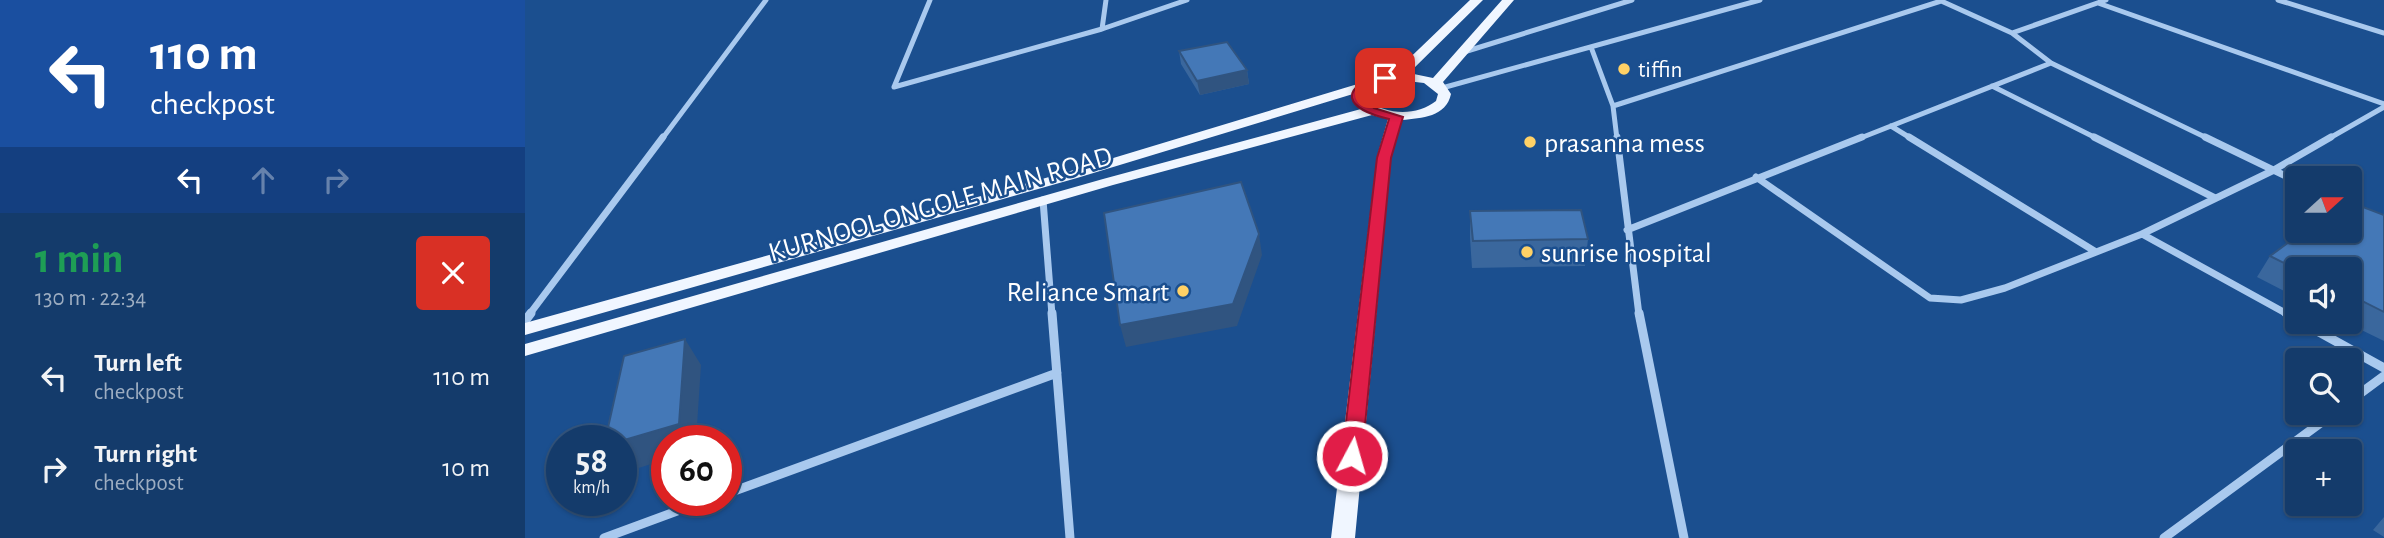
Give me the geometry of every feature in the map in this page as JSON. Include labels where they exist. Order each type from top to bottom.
[{"type":"main road","points":[[1398,76],[1477,0]]},
{"type":"main road","points":[[1438,85],[1508,0]]},
{"type":"main road","points":[[1364,86],[1359,92],[1361,105],[1370,111],[1396,117],[1412,116],[1436,108],[1443,101],[1445,94],[1438,85],[1412,76],[1398,76]]},
{"type":"main road","name":"KURNOOL ONGOLE MAIN ROAD","points":[[525,329],[1072,175],[1373,81],[1398,76]]},
{"type":"main road","name":"KURNOOL ONGOLE MAIN ROAD","points":[[525,350],[1043,200],[1370,111]]},
{"type":"main road","points":[[1343,538],[1384,158],[1396,117]]},
{"type":"street","points":[[525,321],[766,0]]},
{"type":"street","points":[[930,0],[894,87],[1102,29],[1187,0]]},
{"type":"street","points":[[1102,29],[1106,0]]},
{"type":"street","points":[[1464,52],[1632,0]]},
{"type":"street","points":[[1438,85],[1591,47],[1760,0]]},
{"type":"street","points":[[1613,106],[1940,0],[2012,33],[2051,63],[2285,176]]},
{"type":"street","points":[[2012,33],[2106,0]]},
{"type":"street","points":[[2278,0],[2384,33]]},
{"type":"street","points":[[2098,3],[2384,105]]},
{"type":"street","points":[[1591,47],[1613,106],[1640,321],[1684,538]]},
{"type":"street","points":[[1627,230],[2051,63]]},
{"type":"street","points":[[1992,86],[2215,198]]},
{"type":"street","points":[[1756,177],[1930,298],[1961,300],[2005,288],[2141,234],[2272,171],[2384,105]]},
{"type":"street","points":[[1891,127],[2096,252]]},
{"type":"street","points":[[1043,200],[1070,538]]},
{"type":"street","points":[[2141,234],[2285,313]]},
{"type":"street","points":[[2323,334],[2384,368]]},
{"type":"street","points":[[742,488],[1057,373]]},
{"type":"street","points":[[2362,392],[2384,376]]},
{"type":"street","points":[[2164,538],[2318,425]]},
{"type":"street","points":[[604,538],[664,516]]},
{"type":"building","points":[[1227,42],[1247,70],[1197,81],[1179,51]]},
{"type":"building","name":"Reliance Smart","points":[[1241,182],[1259,234],[1233,304],[1120,325],[1104,213]]},
{"type":"building","points":[[2363,207],[2384,215],[2384,312],[2362,301],[2362,257],[2285,257],[2285,264],[2270,256],[2288,243],[2363,243]]},
{"type":"building","points":[[1581,210],[1588,239],[1473,241],[1470,211]]},
{"type":"building","points":[[685,339],[679,424],[651,425],[651,432],[637,436],[637,425],[609,425],[624,356]]},
{"type":"place","name":"tiffin","points":[[1624,69]]},
{"type":"place","name":"prasanna mess","points":[[1530,142]]},
{"type":"place","name":"sunrise hospital","points":[[1527,252]]},
{"type":"place","name":"Reliance Smart","points":[[1183,291]]},
{"type":"route","points":[[1352,456],[1384,158],[1396,117],[1370,111],[1361,105],[1358,99],[1364,86],[1385,78]]}]
